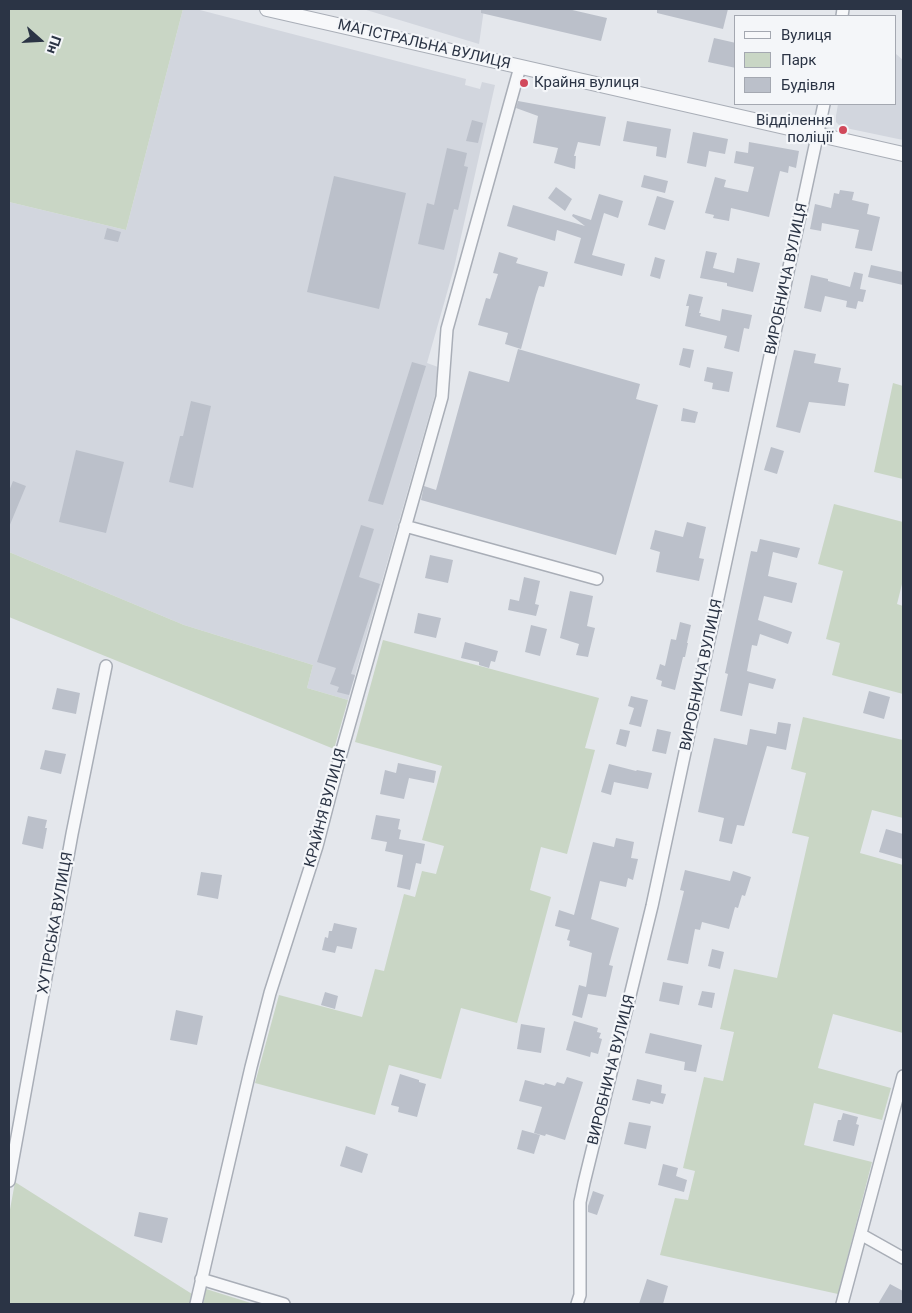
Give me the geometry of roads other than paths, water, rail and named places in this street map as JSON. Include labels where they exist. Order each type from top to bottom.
[{"type":"street","name":"МАГІСТРАЛЬНА ВУЛИЦЯ","points":[[267,9],[903,154]]},
{"type":"street","name":"КРАЙНЯ ВУЛИЦЯ","points":[[196,1304],[270,993],[317,846],[339,761],[442,397],[447,329],[520,67]]},
{"type":"street","name":"ВИРОБНИЧА ВУЛИЦЯ","points":[[577,1304],[580,1295],[580,1202],[652,906],[824,105]]},
{"type":"street","points":[[405,526],[597,579]]},
{"type":"street","name":"ХУТІРСЬКА ВУЛИЦЯ","points":[[9,1181],[72,834],[106,666]]},
{"type":"street","points":[[843,1303],[903,1076]]},
{"type":"street","points":[[862,1235],[903,1258]]},
{"type":"street","points":[[201,1279],[284,1304]]},
{"type":"place","name":"Крайня вулиця","points":[[524,83]]},
{"type":"place","name":"Відділення поліції","points":[[843,130]]}]
